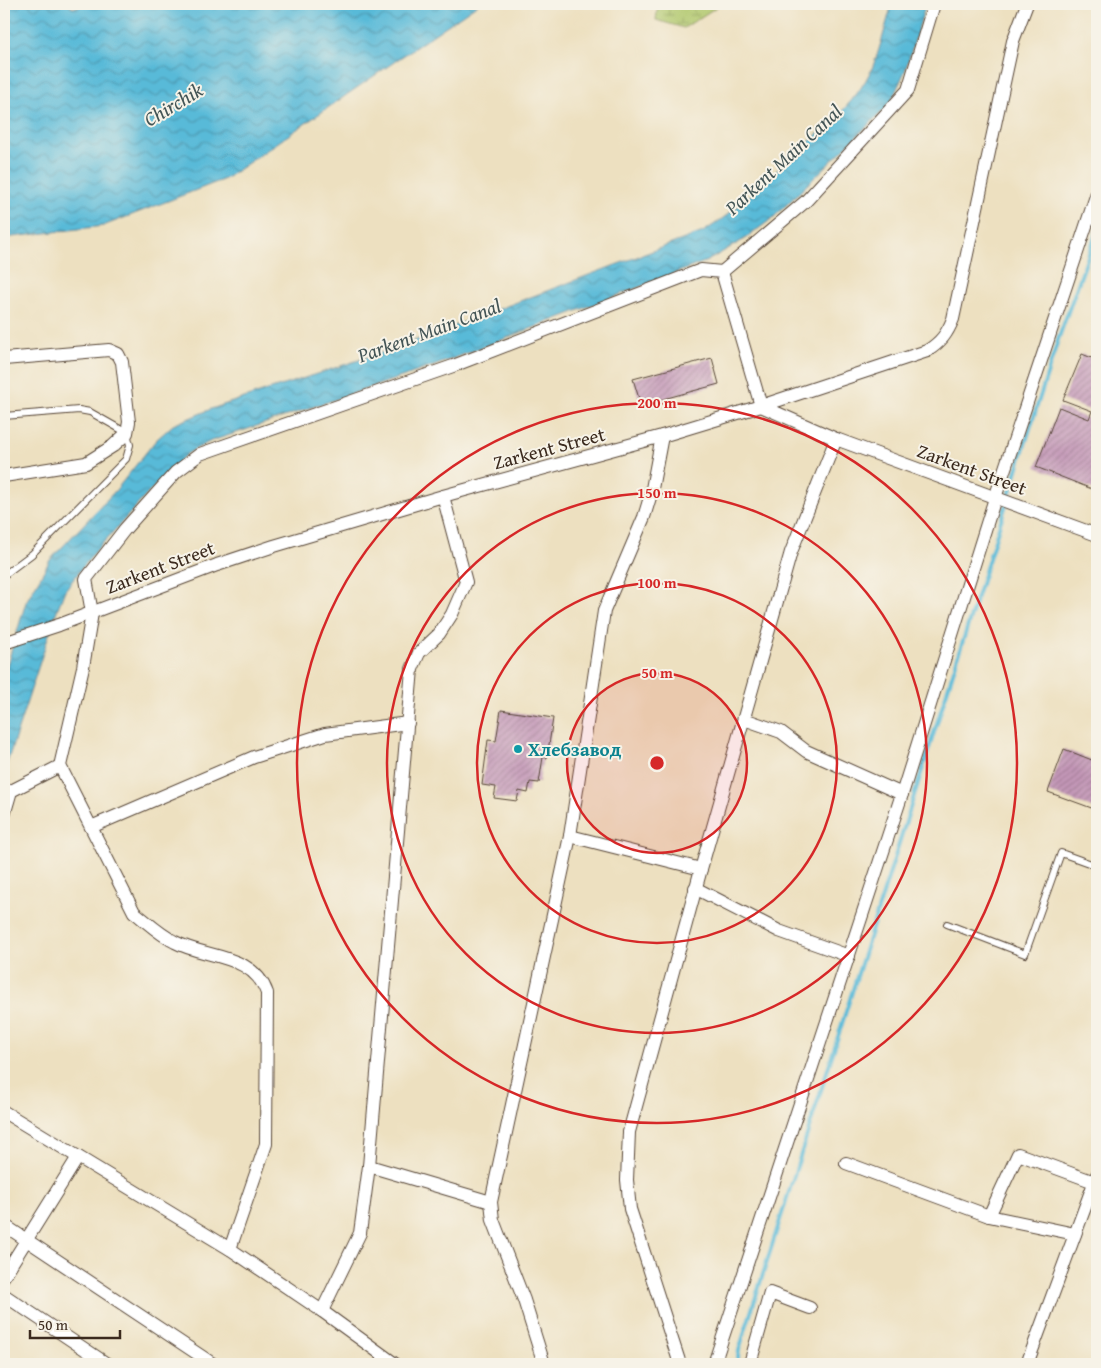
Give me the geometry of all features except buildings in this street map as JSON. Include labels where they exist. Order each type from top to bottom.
[{"type":"street","points":[[230,1249],[266,1144],[267,993],[263,982],[246,966],[175,942],[134,912],[60,766],[83,667],[92,613],[86,579],[125,529],[176,472],[200,454],[453,366],[701,270],[722,272],[806,201],[908,90],[934,4]]},
{"type":"street","points":[[722,272],[761,406],[822,384],[920,354],[939,343],[948,331],[953,319],[1013,41],[1027,4]]},
{"type":"street","points":[[714,1364],[902,794],[1003,501],[1097,193]]},
{"type":"street","points":[[4,359],[109,350],[118,354],[122,362],[129,422],[127,433],[113,446],[86,462],[4,476]]},
{"type":"street","name":"Zarkent Street","points":[[7,642],[59,625],[217,565],[274,546],[761,406],[836,439],[1097,535]]},
{"type":"street","points":[[544,1364],[524,1300],[493,1220],[491,1202],[570,836],[604,611],[652,494],[662,436]]},
{"type":"street","points":[[680,1364],[630,1209],[626,1180],[629,1132],[695,888],[791,552],[836,439]]},
{"type":"street","points":[[322,1311],[360,1233],[369,1166],[412,669],[419,653],[439,634],[452,614],[466,582],[443,496]]},
{"type":"street","points":[[744,719],[781,732],[806,751],[902,794]]},
{"type":"street","points":[[92,827],[254,757],[325,734],[408,723]]},
{"type":"street","points":[[4,815],[11,791],[60,766]]},
{"type":"street","points":[[570,836],[701,869]]},
{"type":"street","points":[[695,888],[778,931],[849,956]]},
{"type":"street","points":[[4,1112],[230,1249],[322,1311],[395,1364]]},
{"type":"street","points":[[989,1216],[1018,1154],[1096,1180],[1027,1364]]},
{"type":"street","points":[[4,1276],[78,1157]]},
{"type":"street","points":[[846,1163],[989,1216],[1076,1234]]},
{"type":"street","points":[[369,1166],[491,1202]]},
{"type":"street","points":[[4,1225],[213,1364]]},
{"type":"street","points":[[753,1364],[750,1360],[770,1293],[810,1308]]},
{"type":"street","points":[[4,1295],[107,1364]]},
{"type":"lane","points":[[4,416],[79,410],[90,412],[127,433],[130,446],[126,459],[32,554],[4,575]]},
{"type":"lane","points":[[947,924],[1025,954],[1061,853],[1097,866]]},
{"type":"green space","points":[[658,4],[721,4],[684,28],[656,20]]},
{"type":"water","name":"Chirchik","points":[[4,4],[70,4],[72,8],[86,4],[478,4],[225,179],[103,226],[4,238]]},
{"type":"water","name":"Parkent Main Canal","points":[[892,4],[926,4],[905,71],[890,104],[773,218],[743,240],[707,261],[431,367],[211,441],[188,453],[170,469],[94,553],[65,590],[4,772],[4,675],[26,602],[50,560],[116,490],[156,440],[173,425],[211,409],[398,347],[703,232],[726,216],[824,129],[856,94],[873,66]]},
{"type":"waterway","points":[[737,1364],[739,1350],[1058,340],[1097,231]]},
{"type":"place","name":"Хлебзавод","points":[[518,749]]}]
